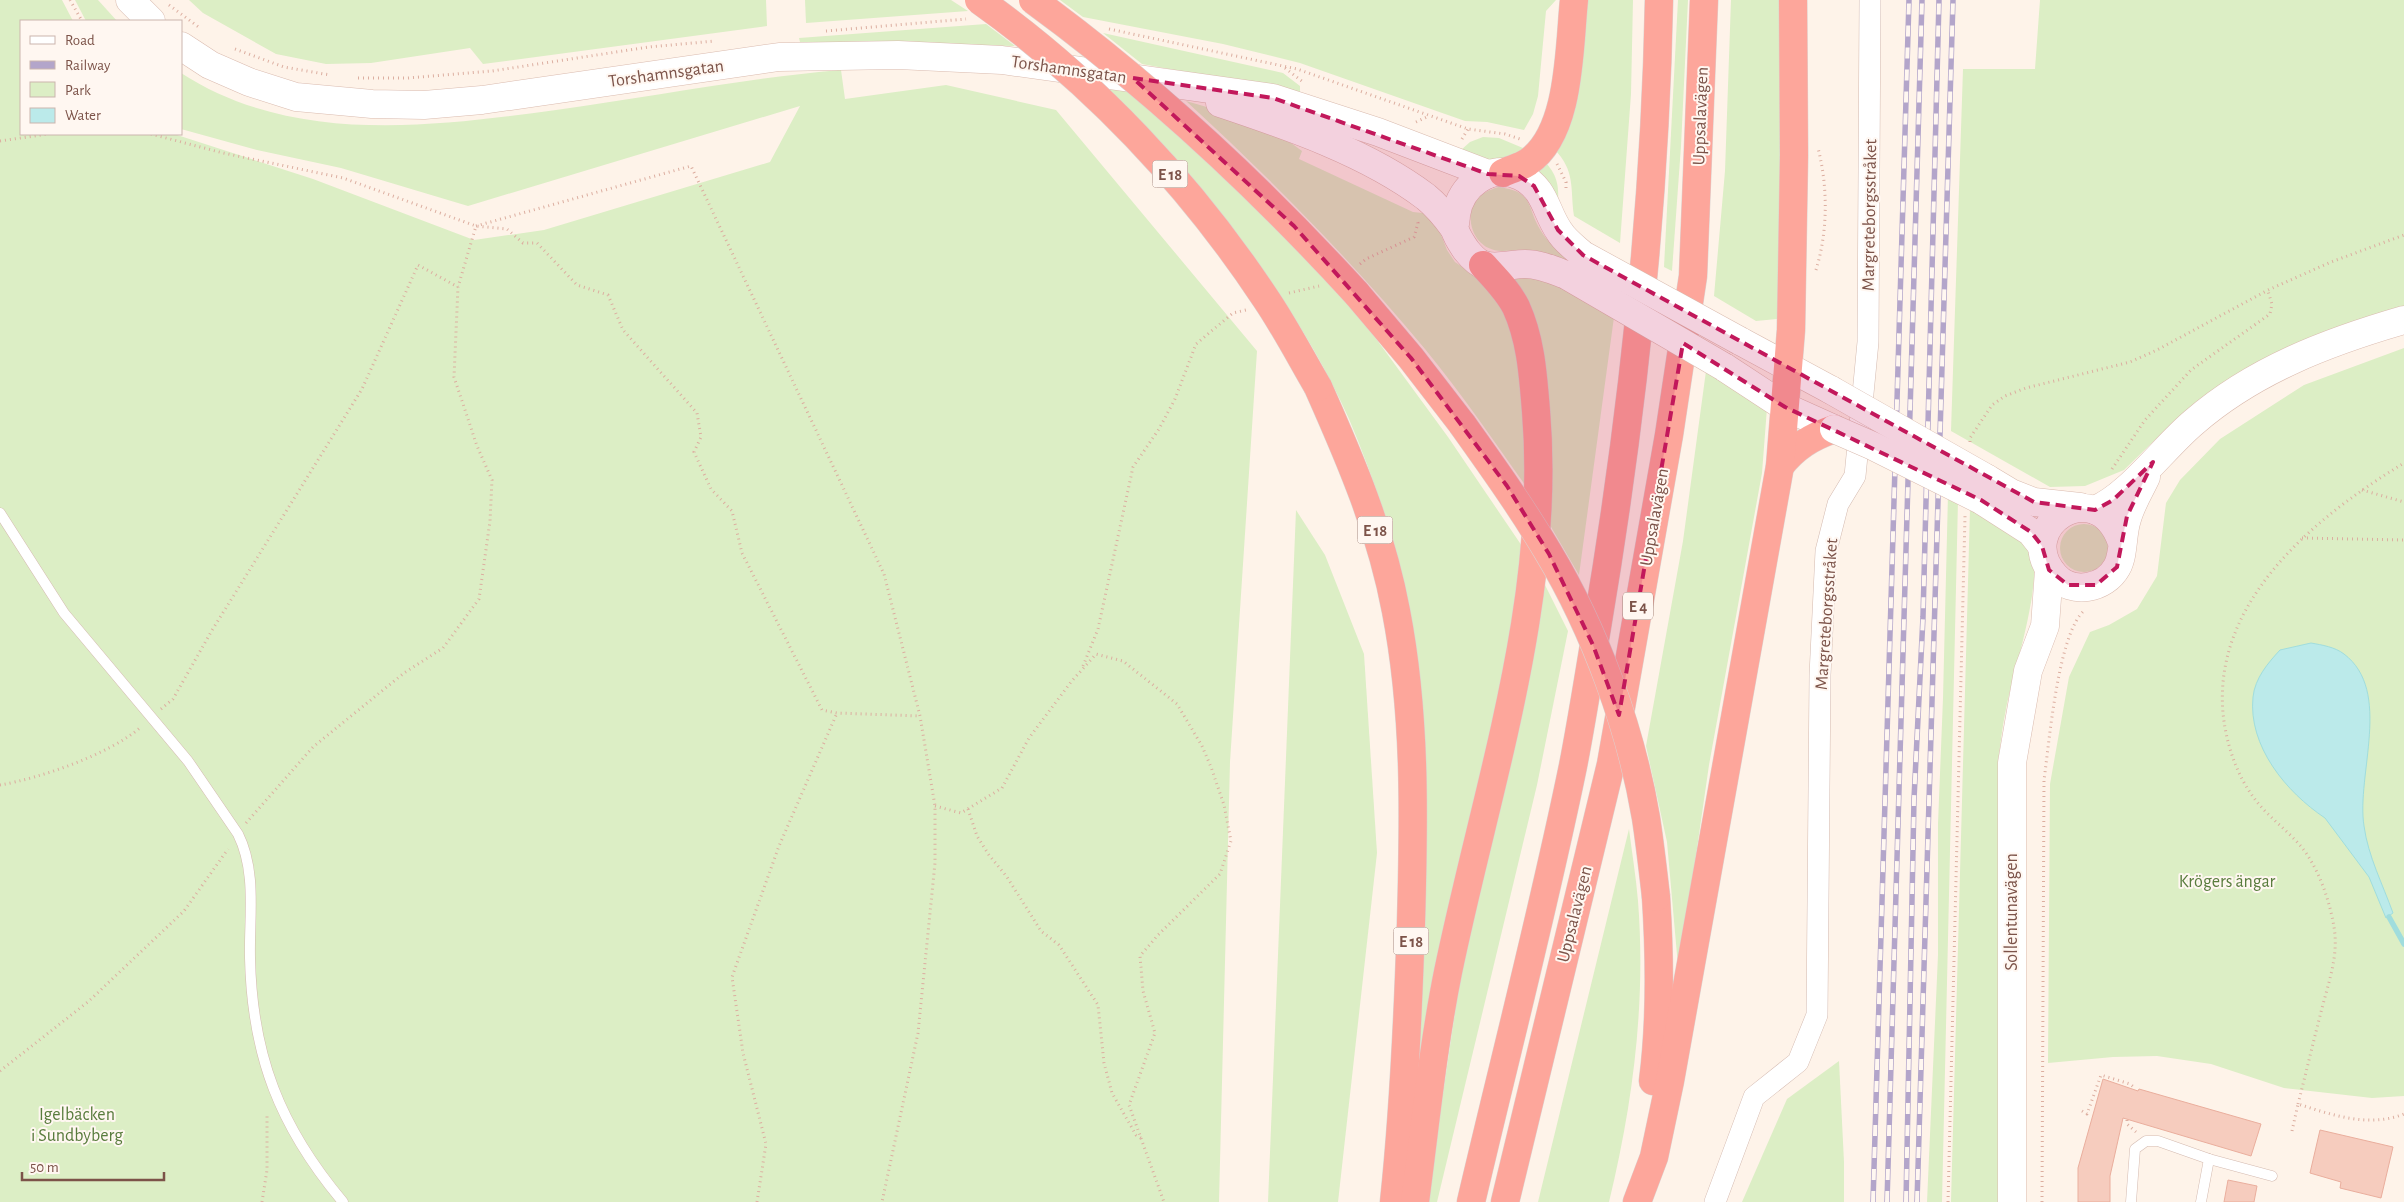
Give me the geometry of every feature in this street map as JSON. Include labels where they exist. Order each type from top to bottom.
[{"type":"highway","name":"E 18","points":[[979,0],[1016,26],[1047,52],[1144,143],[1211,222],[1267,300],[1318,387],[1356,471],[1379,542],[1396,610],[1408,680],[1414,826],[1408,1025],[1394,1202]]},
{"type":"highway","points":[[1033,0],[1114,62],[1176,113],[1294,226],[1356,293],[1411,358],[1507,486],[1549,554],[1580,613],[1610,685],[1630,748],[1646,817],[1656,897],[1661,966],[1657,1048],[1648,1115],[1628,1202]]},
{"type":"highway","points":[[1496,173],[1528,162],[1541,149],[1557,123],[1563,104],[1574,0]]},
{"type":"highway","name":"Uppsalavägen","points":[[1471,1202],[1573,765],[1605,576],[1626,438],[1648,249],[1658,69],[1659,0]]},
{"type":"highway","name":"Uppsalavägen","points":[[1505,1202],[1611,764],[1668,435],[1693,276],[1704,0]]},
{"type":"highway","points":[[1637,1202],[1654,1156],[1670,1081],[1780,466],[1789,367],[1794,155],[1793,0]]},
{"type":"highway","points":[[1415,1202],[1448,974],[1512,696],[1530,589],[1536,530],[1539,478],[1532,364],[1524,328],[1515,305],[1483,265]]},
{"type":"highway","points":[[1780,466],[1793,450],[1807,440],[1834,429]]},
{"type":"street","points":[[130,0],[150,20]]},
{"type":"street","name":"Margreteborgsstråket","points":[[1715,1202],[1754,1097],[1798,1062],[1817,1015],[1820,675],[1826,551],[1838,504],[1855,476],[1868,342],[1870,0]]},
{"type":"street","name":"Torshamnsgatan","points":[[182,47],[210,65],[249,82],[296,97],[372,104],[424,105],[482,100],[780,57],[898,55],[1002,60],[1106,73],[1162,83],[1273,98],[1496,173],[1519,176],[1534,186],[1544,199],[1558,230],[1569,243],[1583,254],[1831,390],[1984,489]]},
{"type":"street","name":"Torshamnsgatan","points":[[1162,83],[1298,130],[1364,160],[1427,198],[1439,208],[1454,228],[1461,243],[1483,265]]},
{"type":"street","points":[[1454,228],[1461,198],[1474,181],[1496,173]]},
{"type":"street","points":[[1483,265],[1505,266],[1526,264],[1544,266],[1566,275],[1724,367],[1785,407],[1874,446],[1984,489],[2011,493],[2034,502],[2088,509],[2112,522],[2121,540]]},
{"type":"street","name":"Sollentunavägen","points":[[2045,626],[2044,534],[2050,523],[2059,515],[2088,509],[2113,500],[2153,462],[2166,446],[2195,420],[2234,392],[2278,366],[2348,336],[2404,320]]},
{"type":"street","name":"Sollentunavägen","points":[[2012,1202],[2012,763],[2028,671],[2045,626],[2070,596],[2087,597],[2096,585],[2108,578],[2117,567],[2122,554],[2121,540],[2127,516],[2153,462]]},
{"type":"street","points":[[1984,489],[2031,532],[2057,579],[2087,597]]},
{"type":"lane","points":[[0,513],[64,613],[188,761],[238,834],[244,847],[250,870],[250,960],[255,1024],[268,1074],[292,1131],[326,1182],[343,1202]]},
{"type":"lane","points":[[2131,1202],[2135,1149],[2146,1141],[2158,1140],[2209,1159],[2272,1176]]},
{"type":"lane","points":[[2201,1202],[2209,1159]]},
{"type":"path","points":[[70,0],[81,20]]},
{"type":"path","points":[[1282,66],[1306,85]]},
{"type":"path","points":[[1408,120],[1415,123],[1429,116]]},
{"type":"path","points":[[0,141],[41,135]]},
{"type":"path","points":[[155,135],[224,153],[343,178],[476,226],[507,229],[523,243],[537,243],[577,285],[608,295],[623,330],[697,414],[701,437],[694,452],[711,489],[732,511],[742,552],[822,710],[837,713],[920,716]]},
{"type":"path","points":[[476,226],[691,166],[884,574],[920,716],[935,806],[935,862],[918,1033],[882,1202]]},
{"type":"path","points":[[0,1071],[89,1001],[184,911],[238,834],[313,747],[404,673],[443,648],[479,599],[490,521],[492,480],[477,446],[454,377],[458,286],[476,226]]},
{"type":"path","points":[[0,785],[23,782],[126,740],[173,698],[211,632],[362,389],[418,265],[458,286]]},
{"type":"path","points":[[2109,474],[2145,420],[2185,376],[2270,314],[2272,304],[2268,290]]},
{"type":"path","points":[[1082,670],[1098,629],[1133,467],[1159,429],[1175,399],[1196,344],[1233,313],[1250,309]]},
{"type":"path","points":[[2292,1130],[2336,953],[2334,927],[2326,894],[2308,856],[2254,798],[2239,774],[2225,733],[2222,692],[2228,653],[2238,624],[2267,578],[2302,538],[2346,500],[2404,463]]},
{"type":"path","points":[[2361,490],[2404,502]]},
{"type":"path","points":[[2302,538],[2404,540]]},
{"type":"path","points":[[2042,1202],[2044,780],[2052,718],[2064,652],[2087,597]]},
{"type":"path","points":[[935,806],[962,813],[1002,788],[1030,738],[1096,654],[1123,661],[1177,704],[1202,746],[1224,806],[1231,841],[1220,874],[1140,956],[1143,991],[1155,1033],[1129,1105],[1164,1202]]},
{"type":"path","points":[[757,1202],[766,1144],[744,1052],[732,977],[779,846],[837,713]]},
{"type":"path","points":[[968,809],[976,836],[1007,877],[1041,931],[1059,945],[1098,1005],[1104,1063],[1112,1093],[1136,1135],[1142,1139]]},
{"type":"path","points":[[262,1202],[267,1170],[268,1074]]},
{"type":"path","points":[[2082,1111],[2086,1114],[2101,1075],[2130,1084],[2135,1088]]},
{"type":"path","points":[[2298,1104],[2342,1117],[2360,1119],[2391,1119],[2404,1114]]},
{"type":"highlighted area","points":[[1133,78],[1273,98],[1488,174],[1519,176],[1534,186],[1558,230],[1583,255],[2034,502],[2095,510],[2113,500],[2153,462],[2127,516],[2117,567],[2096,585],[2068,585],[2049,570],[2042,546],[2031,532],[1981,500],[1785,407],[1683,343],[1619,715],[1593,645],[1549,554],[1507,486],[1411,358],[1294,226]]},
{"type":"green space","name":"Igelbäcken i Sundbyberg","points":[[0,0],[62,0],[72,20],[20,20],[20,135],[177,135],[313,179],[474,240],[544,230],[770,162],[800,106],[468,206],[341,168],[257,150],[182,129],[182,74],[224,96],[269,112],[316,121],[364,125],[461,122],[592,105],[805,73],[841,70],[845,99],[946,85],[1056,110],[1257,351],[1230,762],[1219,1202],[0,1202]]},
{"type":"green space","points":[[75,0],[98,0],[116,20],[85,20]]},
{"type":"green space","points":[[189,0],[766,0],[767,26],[483,64],[470,48],[371,63],[326,64],[276,54],[203,13]]},
{"type":"green space","points":[[805,0],[951,0],[968,11],[806,23]]},
{"type":"green space","points":[[1060,0],[1556,0],[1546,11],[1538,96],[1533,114],[1524,130],[1487,122],[1465,121],[1300,63],[1223,44],[1083,17]]},
{"type":"green space","points":[[1584,0],[1633,0],[1631,94],[1620,243],[1574,216],[1569,173],[1561,157],[1554,149]]},
{"type":"green space","points":[[1678,0],[1688,0],[1681,146],[1672,271],[1664,267]]},
{"type":"green space","points":[[1731,0],[1782,0],[1782,285],[1777,319],[1756,321],[1714,296],[1725,171]]},
{"type":"green space","points":[[2040,0],[2404,0],[2404,310],[2202,401],[2162,433],[2124,470],[2085,486],[2050,487],[1951,431],[1963,69],[2035,69]]},
{"type":"green space","points":[[986,24],[1015,46],[800,42],[799,38]]},
{"type":"green space","points":[[1103,33],[1283,73],[1300,86],[1300,92],[1279,93],[1223,79],[1142,64]]},
{"type":"green space","points":[[1106,87],[1129,91],[1194,147],[1322,273],[1366,325],[1448,437],[1524,549],[1511,640],[1407,1192],[1416,1063],[1393,541],[1349,419],[1313,349],[1292,314],[1245,245],[1195,181]]},
{"type":"green space","points":[[1186,101],[1261,126],[1302,151],[1299,159],[1413,212],[1422,213],[1429,210],[1435,219],[1447,250],[1455,262],[1487,284],[1499,296],[1517,344],[1530,492],[1479,419],[1397,316],[1310,221]]},
{"type":"green space","points":[[1483,137],[1499,138],[1528,150],[1494,160],[1480,158],[1461,150],[1470,142]]},
{"type":"green space","points":[[1544,161],[1556,180],[1558,203],[1535,171]]},
{"type":"green space","points":[[1499,187],[1511,189],[1524,197],[1547,239],[1561,252],[1570,257],[1567,261],[1526,250],[1494,250],[1482,244],[1471,226],[1471,211],[1478,198],[1490,190]]},
{"type":"green space","points":[[1528,277],[1562,288],[1614,317],[1579,575],[1547,520],[1508,278]]},
{"type":"green space","name":"Krögers ängar","points":[[2404,348],[2404,1096],[2372,1098],[2284,1088],[2211,1064],[2157,1056],[2113,1057],[2048,1063],[2050,784],[2069,677],[2090,632],[2109,625],[2137,609],[2157,576],[2166,503],[2180,480],[2220,439],[2304,385]]},
{"type":"green space","points":[[1706,371],[1767,408],[1762,473],[1709,765],[1680,966],[1678,966],[1667,842],[1646,746],[1683,541]]},
{"type":"green space","points":[[1948,494],[1958,500],[1942,1202],[1927,1202],[1938,955],[1938,824]]},
{"type":"green space","points":[[1970,509],[2018,536],[2030,549],[2034,562],[2031,602],[2006,709],[1998,765],[2001,1202],[1951,1202]]},
{"type":"green space","points":[[1296,510],[1325,555],[1364,654],[1377,853],[1338,1202],[1268,1202]]},
{"type":"green space","points":[[2084,524],[2093,526],[2101,531],[2106,539],[2108,548],[2106,557],[2101,565],[2093,570],[2084,572],[2075,570],[2067,565],[2062,557],[2060,548],[2062,539],[2067,531],[2075,526]]},
{"type":"green space","points":[[1542,579],[1568,631],[1537,785],[1437,1202],[1427,1202],[1458,992]]},
{"type":"green space","points":[[1629,829],[1637,892],[1640,939],[1639,1015],[1636,1053],[1625,1128],[1609,1202],[1538,1202]]},
{"type":"green space","points":[[1839,1061],[1844,1202],[1742,1202],[1787,1099]]},
{"type":"water","points":[[2311,643],[2333,648],[2344,654],[2359,670],[2367,689],[2370,711],[2364,783],[2364,826],[2372,859],[2393,913],[2386,918],[2369,877],[2325,818],[2297,795],[2272,766],[2263,750],[2257,733],[2253,715],[2253,697],[2256,683],[2263,671],[2280,650]]},
{"type":"building","points":[[2103,1079],[2138,1091],[2139,1089],[2261,1124],[2251,1156],[2123,1118],[2110,1176],[2110,1202],[2078,1202],[2078,1168]]},
{"type":"building","points":[[2320,1130],[2393,1147],[2381,1198],[2340,1188],[2341,1182],[2310,1173]]},
{"type":"building","points":[[2228,1180],[2257,1186],[2254,1202],[2224,1202]]},
{"type":"waterway","points":[[2389,917],[2404,944]]},
{"type":"railway","points":[[1873,1202],[1909,0]]},
{"type":"railway","points":[[1887,1202],[1922,0]]},
{"type":"railway","points":[[1906,1202],[1914,799],[1923,617],[1939,0]]},
{"type":"railway","points":[[1917,1202],[1953,0]]}]
